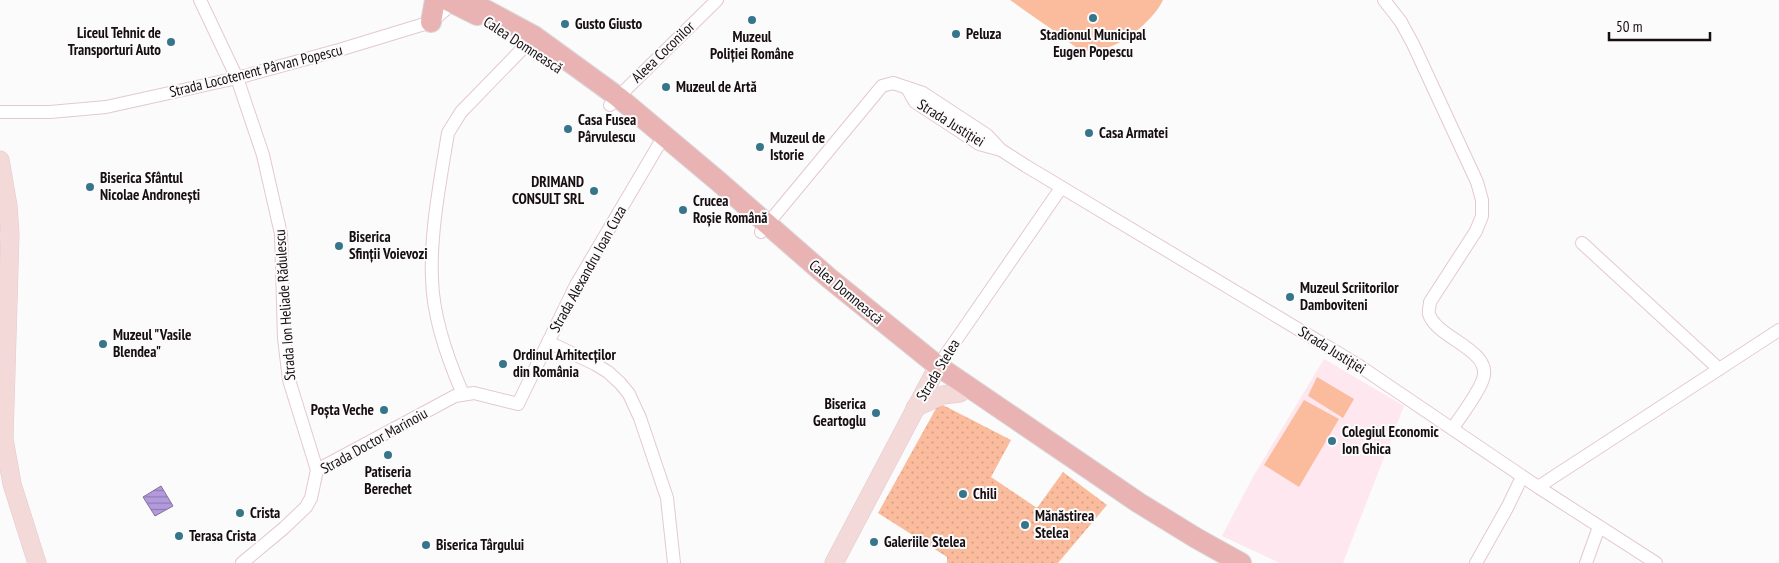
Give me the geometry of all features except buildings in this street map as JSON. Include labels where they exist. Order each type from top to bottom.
[{"type":"main road","name":"Calea Domnească","points":[[450,0],[527,44],[614,101]]},
{"type":"main road","name":"Calea Domnească","points":[[450,0],[534,36],[764,228],[829,278],[960,393],[1151,522],[1219,563]]},
{"type":"main road","points":[[431,22],[450,0]]},
{"type":"main road","name":"Calea Domnească","points":[[936,370],[1140,503],[1241,563]]},
{"type":"street","name":"Strada Ion Heliade Rădulescu","points":[[200,0],[237,78],[259,140],[276,211],[282,247],[286,360],[293,398],[317,470]]},
{"type":"street","name":"Aleea Coconilor","points":[[614,101],[717,0]]},
{"type":"street","points":[[1384,0],[1401,22],[1413,44],[1477,182],[1482,200],[1482,216],[1476,231],[1430,302],[1429,313],[1434,322],[1480,359],[1484,368],[1483,378],[1452,428]]},
{"type":"street","name":"Strada Locotenent Pârvan Popescu","points":[[0,112],[50,112],[106,106],[237,78],[431,22]]},
{"type":"street","points":[[463,394],[438,320],[432,279],[435,227],[448,133],[461,112],[527,44]]},
{"type":"street","name":"Strada Justiției","points":[[764,228],[882,86],[893,83],[923,93],[987,135],[1001,150],[1061,188],[1309,335],[1452,428],[1538,488],[1656,563]]},
{"type":"street","name":"Strada Alexandru Ioan Cuza","points":[[518,404],[576,285],[662,142]]},
{"type":"street","points":[[0,160],[8,206],[10,234],[4,439],[12,484],[37,563]]},
{"type":"street","name":"Strada Stelea","points":[[834,563],[936,370],[1061,188]]},
{"type":"street","points":[[1582,243],[1719,369]]},
{"type":"street","points":[[1538,488],[1779,330]]},
{"type":"street","points":[[548,342],[608,372],[620,382],[629,394],[640,418],[667,498],[674,563]]},
{"type":"street","name":"Strada Doctor Marinoiu","points":[[242,563],[306,507],[311,498],[317,470],[455,396],[474,393],[518,404]]},
{"type":"street","points":[[915,408],[943,395],[960,393]]},
{"type":"street","points":[[1476,563],[1522,477]]},
{"type":"street","points":[[1586,563],[1599,528]]},
{"type":"shaded area","name":"Stadionul Municipal Eugen Popescu","points":[[1010,0],[1163,0],[1149,19],[1127,38],[1115,45],[1090,51],[1077,48]]},
{"type":"shaded area","name":"Colegiul Economic Ion Ghica","points":[[1324,359],[1404,406],[1343,563],[1280,563],[1222,536],[1254,475]]},
{"type":"shaded area","points":[[1317,377],[1354,399],[1343,418],[1308,396]]},
{"type":"shaded area","points":[[1304,400],[1339,419],[1299,487],[1264,465]]},
{"type":"shaded area","points":[[939,403],[1011,440],[991,477],[1037,508],[1063,472],[1107,505],[1058,563],[947,563],[947,557],[878,513]]},
{"type":"shaded area","points":[[161,486],[173,506],[155,516],[143,497]]},
{"type":"place","name":"Stadionul Municipal Eugen Popescu","points":[[1093,18]]},
{"type":"place","name":"Muzeul Poliției Române","points":[[752,20]]},
{"type":"place","name":"Gusto Giusto","points":[[565,24]]},
{"type":"place","name":"Peluza","points":[[956,34]]},
{"type":"place","name":"Liceul Tehnic de Transporturi Auto","points":[[171,42]]},
{"type":"place","name":"Muzeul de Artă","points":[[666,87]]},
{"type":"place","name":"Casa Fusea Pârvulescu","points":[[568,129]]},
{"type":"place","name":"Casa Armatei","points":[[1089,133]]},
{"type":"place","name":"Muzeul de Istorie","points":[[760,147]]},
{"type":"place","name":"Biserica Sfântul Nicolae Andronești","points":[[90,187]]},
{"type":"place","name":"DRIMAND CONSULT SRL","points":[[594,191]]},
{"type":"place","name":"Crucea Roșie Română","points":[[683,210]]},
{"type":"place","name":"Biserica Sfinții Voievozi","points":[[339,246]]},
{"type":"place","name":"Muzeul Scriitorilor Damboviteni","points":[[1290,297]]},
{"type":"place","name":"Muzeul \"Vasile Blendea\"","points":[[103,344]]},
{"type":"place","name":"Ordinul Arhitecților din România","points":[[503,364]]},
{"type":"place","name":"Poșta Veche","points":[[384,410]]},
{"type":"place","name":"Biserica Geartoglu","points":[[876,413]]},
{"type":"place","name":"Colegiul Economic Ion Ghica","points":[[1332,441]]},
{"type":"place","name":"Patiseria Berechet","points":[[388,455]]},
{"type":"place","name":"Chili","points":[[963,494]]},
{"type":"place","name":"Crista","points":[[240,513]]},
{"type":"place","name":"Mănăstirea Stelea","points":[[1025,525]]},
{"type":"place","name":"Terasa Crista","points":[[179,536]]},
{"type":"place","name":"Galeriile Stelea","points":[[874,542]]},
{"type":"place","name":"Biserica Târgului","points":[[426,545]]}]
